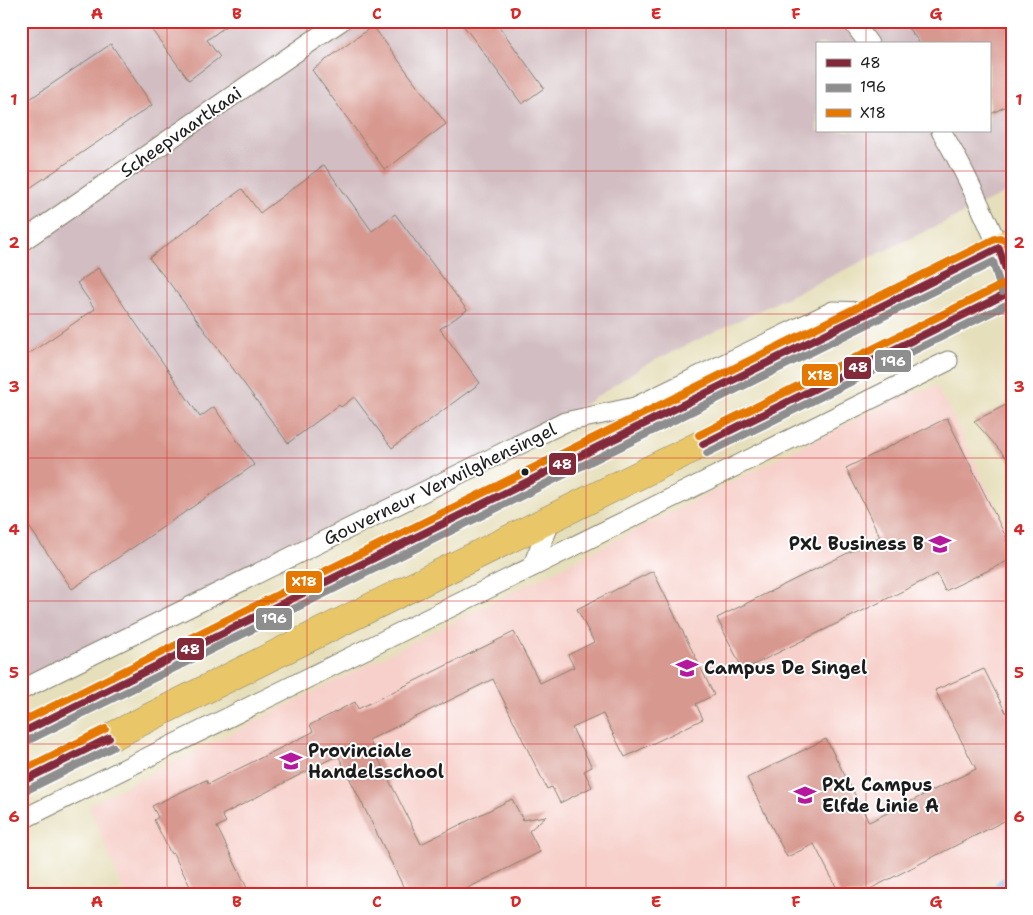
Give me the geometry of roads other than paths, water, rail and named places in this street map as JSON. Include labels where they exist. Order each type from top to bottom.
[{"type":"highway","points":[[21,782],[1012,290],[1005,244]]},
{"type":"highway","name":"Gouverneur Verwilghensingel","points":[[21,734],[1005,244]]},
{"type":"street","name":"Scheepvaartkaai","points":[[21,242],[341,21]]},
{"type":"street","points":[[852,21],[868,42]]},
{"type":"street","points":[[942,132],[1005,244]]},
{"type":"street","name":"Gouverneur Verwilghensingel","points":[[21,690],[565,422],[635,407],[833,310],[867,312]]},
{"type":"street","points":[[21,820],[948,361]]},
{"type":"street","points":[[532,567],[552,518]]},
{"type":"place","name":"PXL Business B","points":[[940,544]]},
{"type":"place","name":"Campus De Singel","points":[[687,668]]},
{"type":"place","name":"Provinciale Handelsschool","points":[[291,761]]},
{"type":"place","name":"PXL Campus Elfde Linie A","points":[[805,795]]}]
